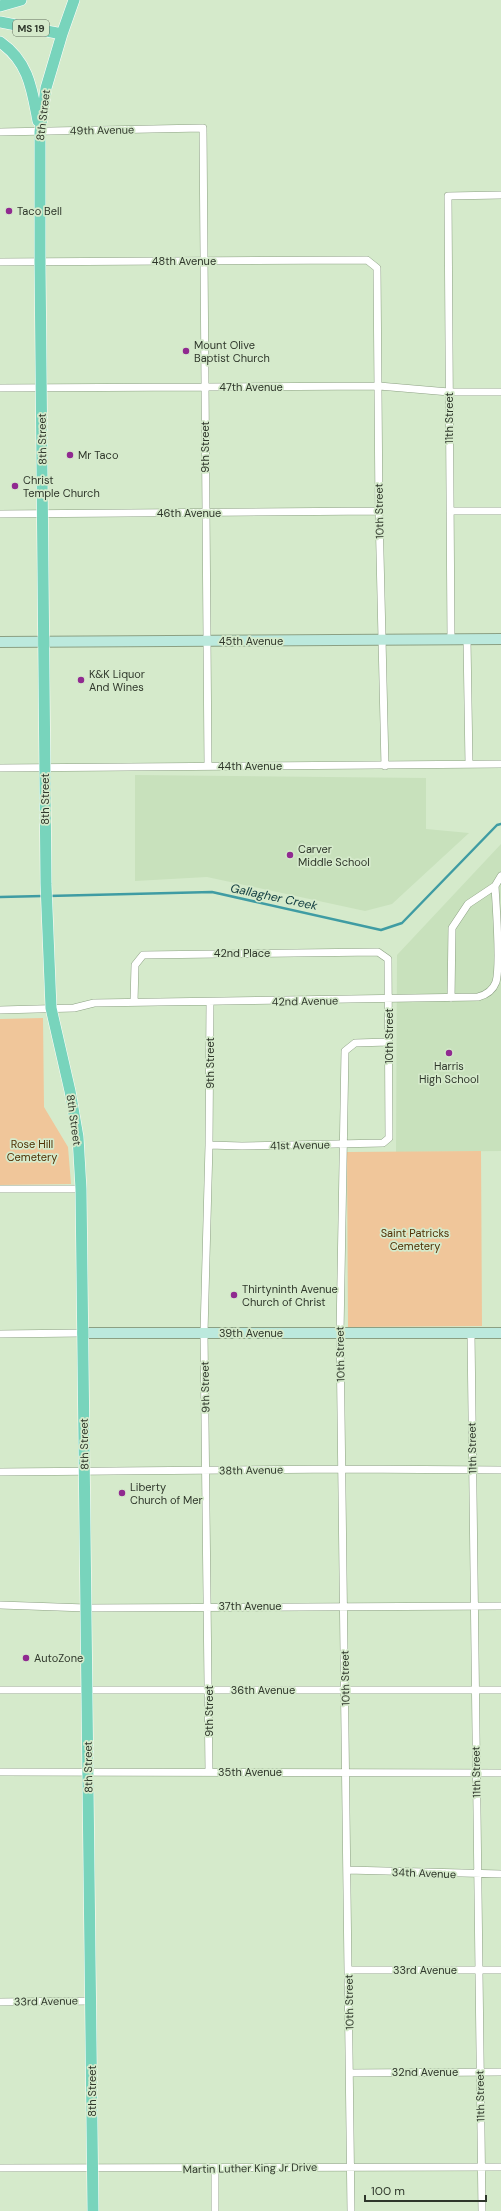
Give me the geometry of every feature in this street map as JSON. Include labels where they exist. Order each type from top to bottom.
[{"type":"main road","points":[[0,6],[21,0]]},
{"type":"main road","name":"MS 19","points":[[0,22],[62,34],[74,0]]},
{"type":"main road","name":"8th Street","points":[[62,34],[46,88],[40,132],[46,884],[51,1008],[70,1091],[78,1137],[80,1189],[93,2211]]},
{"type":"main road","points":[[0,42],[17,57],[26,70],[31,83],[40,132]]},
{"type":"street","name":"49th Avenue","points":[[0,132],[203,128]]},
{"type":"street","name":"9th Street","points":[[203,128],[208,766]]},
{"type":"street","name":"11th Street","points":[[451,640],[448,196],[501,195]]},
{"type":"street","name":"48th Avenue","points":[[0,262],[367,260]]},
{"type":"street","name":"10th Street","points":[[367,260],[377,268],[379,511],[385,766]]},
{"type":"street","name":"47th Avenue","points":[[0,388],[379,386],[449,392],[501,392]]},
{"type":"street","name":"46th Avenue","points":[[0,514],[379,511]]},
{"type":"street","points":[[450,511],[501,511]]},
{"type":"street","name":"45th Avenue","points":[[0,642],[501,639]]},
{"type":"street","points":[[467,640],[469,764]]},
{"type":"street","name":"44th Avenue","points":[[0,768],[501,764]]},
{"type":"street","points":[[451,998],[452,928],[468,904],[495,886],[501,876]]},
{"type":"street","name":"42nd Avenue","points":[[0,1010],[74,1008],[94,1003],[389,1000],[478,997],[486,995],[496,981],[498,972],[495,886]]},
{"type":"street","name":"42nd Place","points":[[134,1002],[135,966],[143,955],[378,952],[388,959]]},
{"type":"street","name":"10th Street","points":[[388,959],[389,1138]]},
{"type":"street","name":"9th Street","points":[[209,1772],[204,1333],[209,1145],[210,1002]]},
{"type":"street","name":"10th Street","points":[[351,2211],[340,1333],[342,1144],[345,1051],[355,1043],[389,1042]]},
{"type":"street","name":"41st Avenue","points":[[209,1145],[242,1146],[383,1143],[389,1138]]},
{"type":"street","points":[[0,1189],[80,1189]]},
{"type":"street","name":"11th Street","points":[[471,1333],[482,2211]]},
{"type":"street","name":"39th Avenue","points":[[0,1334],[501,1333]]},
{"type":"street","name":"38th Avenue","points":[[0,1472],[342,1469],[501,1470]]},
{"type":"street","name":"37th Avenue","points":[[0,1605],[86,1608],[208,1606],[501,1606]]},
{"type":"street","name":"36th Avenue","points":[[0,1690],[501,1690]]},
{"type":"street","name":"35th Avenue","points":[[0,1772],[501,1773]]},
{"type":"street","name":"34th Avenue","points":[[347,1870],[501,1874]]},
{"type":"street","name":"33rd Avenue","points":[[348,1970],[501,1970]]},
{"type":"street","name":"33rd Avenue","points":[[0,2002],[91,2001]]},
{"type":"street","name":"32nd Avenue","points":[[350,2073],[501,2072]]},
{"type":"street","name":"Martin Luther King Jr Drive","points":[[0,2168],[215,2169],[501,2167]]},
{"type":"street","points":[[215,2169],[215,2211]]},
{"type":"shaded area","name":"Carver Middle School","points":[[135,775],[426,778],[426,829],[469,833],[392,904],[365,911],[207,877],[135,881]]},
{"type":"shaded area","name":"Harris High School","points":[[501,844],[501,1151],[396,1152],[397,955]]},
{"type":"green space","name":"Rose Hill Cemetery","points":[[43,1018],[44,1107],[68,1147],[71,1184],[0,1185],[0,1019]]},
{"type":"green space","name":"Saint Patricks Cemetery","points":[[481,1151],[482,1326],[348,1327],[347,1152]]},
{"type":"waterway","name":"Gallagher Creek","points":[[48,896],[212,892],[381,930],[402,923],[497,825],[501,824]]},
{"type":"waterway","name":"Gallagher Creek","points":[[0,897],[43,896]]},
{"type":"place","name":"Taco Bell","points":[[9,211]]},
{"type":"place","name":"Mount Olive Baptist Church","points":[[186,351]]},
{"type":"place","name":"Mr Taco","points":[[70,455]]},
{"type":"place","name":"Christ Temple Church","points":[[15,486]]},
{"type":"place","name":"K&K Liquor And Wines","points":[[81,680]]},
{"type":"place","name":"Carver Middle School","points":[[290,855]]},
{"type":"place","name":"Harris High School","points":[[449,1053]]},
{"type":"place","name":"Thirtyninth Avenue Church of Christ","points":[[234,1295]]},
{"type":"place","name":"Liberty Church of Mer","points":[[122,1493]]},
{"type":"place","name":"AutoZone","points":[[26,1658]]}]
